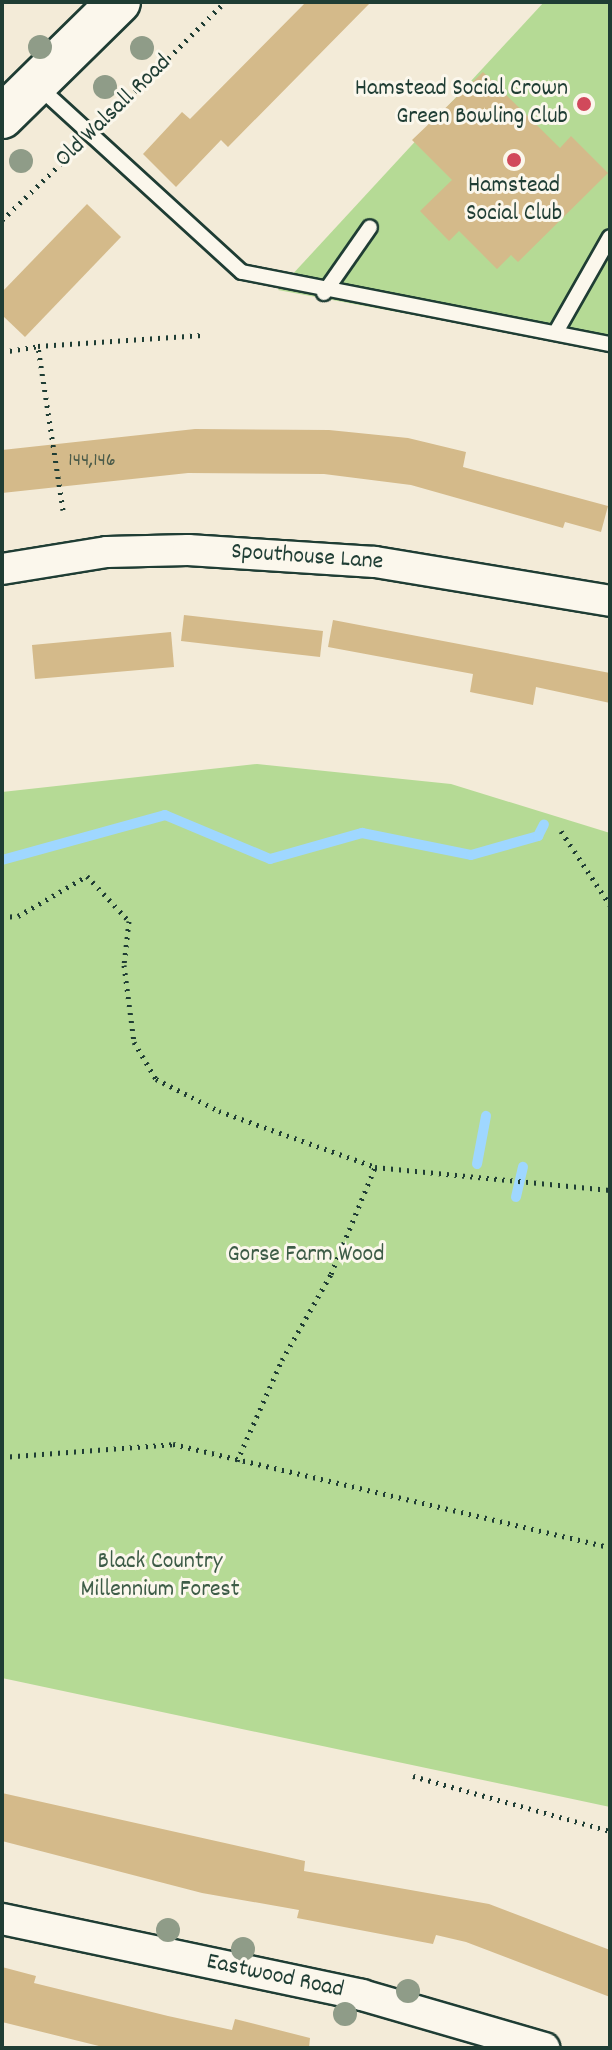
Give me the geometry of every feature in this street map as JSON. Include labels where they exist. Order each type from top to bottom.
[{"type":"main road","points":[[2,117],[119,2]]},
{"type":"street","name":"Spouthouse Lane","points":[[2,569],[107,552],[204,551],[375,562],[610,601]]},
{"type":"street","name":"Eastwood Road","points":[[2,1919],[362,1995],[544,2048]]},
{"type":"lane","points":[[36,84],[242,272],[324,293],[610,344]]},
{"type":"lane","points":[[324,293],[370,227]]},
{"type":"lane","points":[[556,332],[610,237]]},
{"type":"path","name":"Old Walsall Road","points":[[2,220],[225,2]]},
{"type":"path","points":[[2,352],[38,346],[203,335]]},
{"type":"path","points":[[38,346],[63,510]]},
{"type":"path","points":[[561,831],[610,905]]},
{"type":"path","points":[[2,917],[18,916],[87,876],[129,921],[124,965],[134,1042],[156,1079],[219,1111],[375,1167],[519,1185],[610,1190]]},
{"type":"path","points":[[237,1461],[282,1360],[331,1274],[375,1167]]},
{"type":"path","points":[[2,1457],[173,1444],[610,1547]]},
{"type":"path","points":[[413,1776],[610,1831]]},
{"type":"green space","points":[[544,2],[610,2],[610,351],[278,290]]},
{"type":"green space","name":"Gorse Farm Wood","points":[[257,764],[451,784],[610,833],[610,1807],[2,1678],[2,792]]},
{"type":"building","points":[[306,2],[371,2],[228,147],[221,140],[176,187],[143,154],[182,112],[190,119]]},
{"type":"building","name":"Hamstead Social Club","points":[[483,72],[560,148],[571,136],[608,173],[518,262],[511,255],[497,269],[459,231],[449,241],[420,211],[452,180],[412,140]]},
{"type":"building","points":[[87,204],[121,237],[25,337],[2,315],[2,292]]},
{"type":"building","points":[[195,429],[329,430],[408,438],[466,452],[463,467],[608,506],[601,532],[565,522],[563,528],[411,485],[324,474],[188,473],[2,493],[2,450]]},
{"type":"building","points":[[184,615],[323,631],[320,657],[181,641]]},
{"type":"building","points":[[333,620],[610,673],[610,703],[536,687],[533,705],[470,692],[473,674],[328,647]]},
{"type":"building","points":[[171,632],[174,667],[35,679],[32,645]]},
{"type":"building","points":[[2,1793],[305,1861],[304,1871],[489,1904],[610,1950],[610,1997],[466,1942],[436,1935],[433,1944],[297,1918],[299,1910],[202,1893],[2,1841]]},
{"type":"building","points":[[2,1967],[36,1976],[34,1983],[168,2016],[232,2030],[235,2019],[310,2038],[309,2048],[107,2048],[2,2022]]},
{"type":"waterway","points":[[2,860],[165,815],[270,859],[362,833],[471,855],[538,836],[544,824]]},
{"type":"waterway","points":[[477,1164],[486,1116]]},
{"type":"waterway","points":[[516,1197],[523,1167]]},
{"type":"place","name":"Hamstead Social Crown Green Bowling Club","points":[[584,104]]},
{"type":"place","name":"Hamstead Social Club","points":[[514,160]]},
{"type":"park label","name":"Black Country Millennium Forest","points":[[160,1577]]}]
